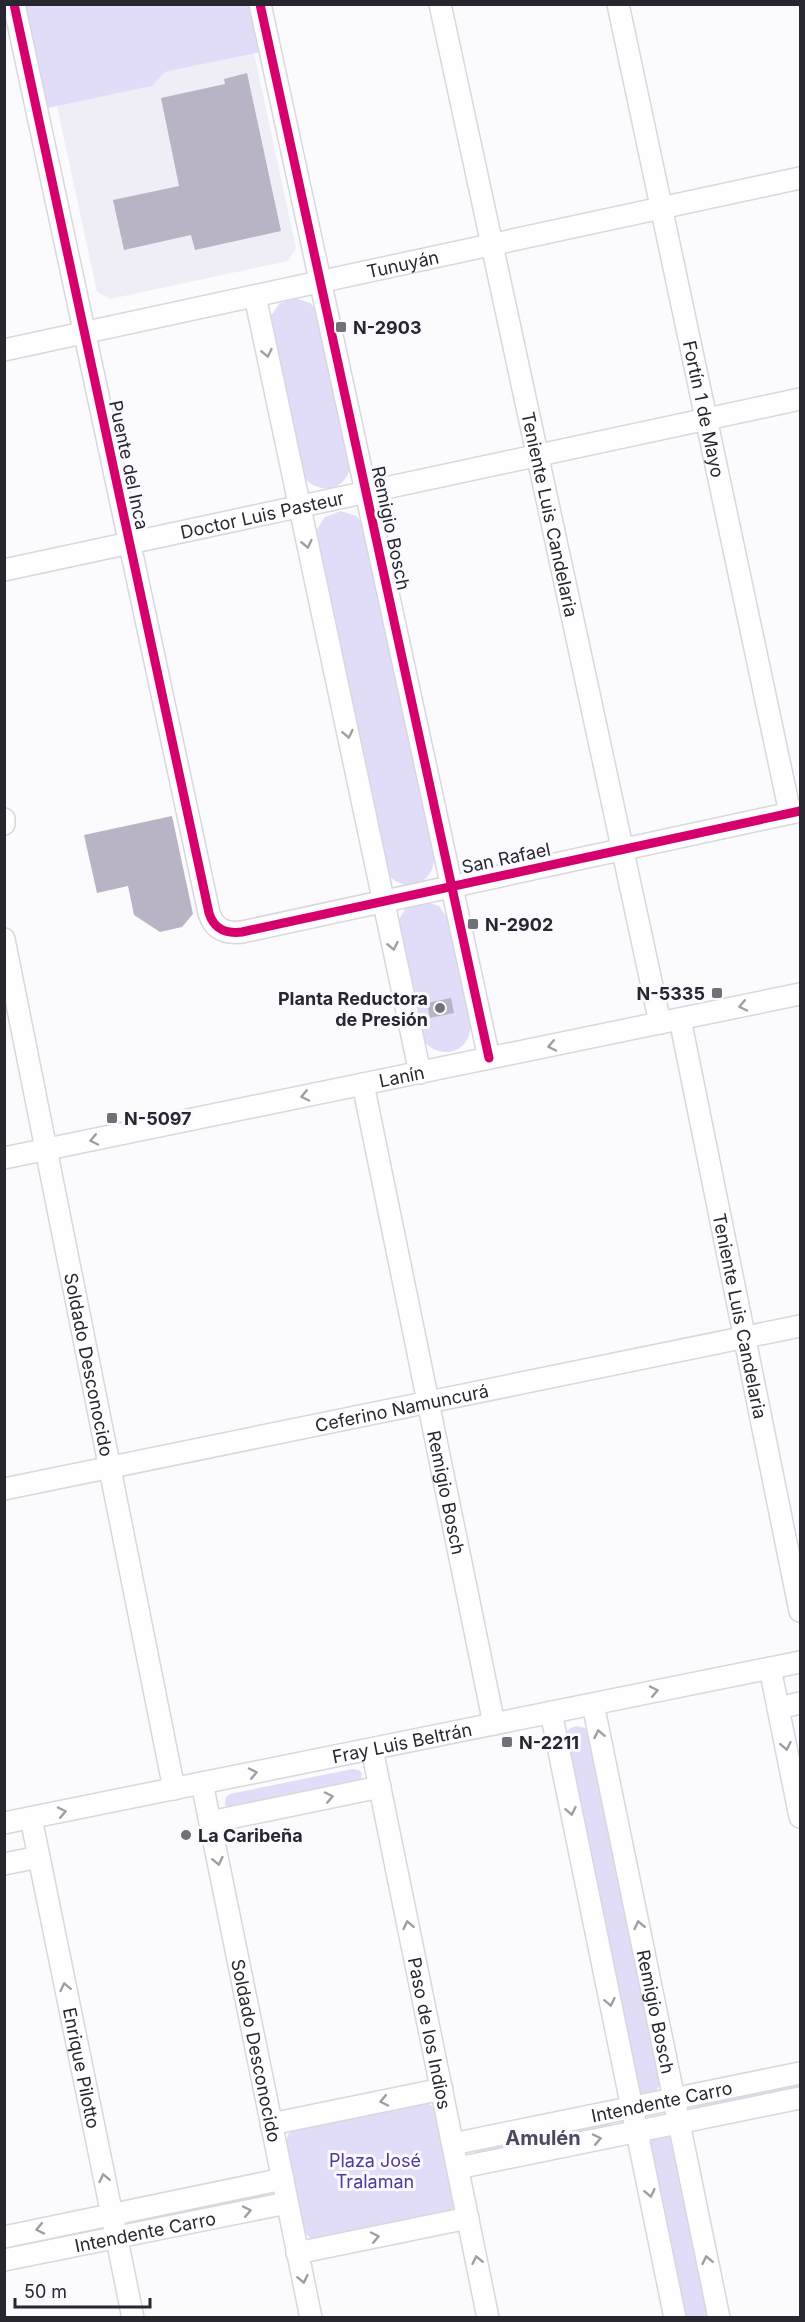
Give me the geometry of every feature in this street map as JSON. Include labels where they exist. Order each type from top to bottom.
[{"type":"street","name":"Puente del Inca","points":[[14,4],[209,913],[214,925],[219,929]]},
{"type":"street","name":"Remigio Bosch","points":[[260,4],[489,1059]]},
{"type":"street","name":"Teniente Luis Candelaria","points":[[440,4],[623,850],[670,1021],[745,1338],[801,1611]]},
{"type":"street","name":"Fortín 1 de Mayo","points":[[618,4],[706,420],[796,812]]},
{"type":"street","name":"Tunuyán","points":[[4,350],[801,178]]},
{"type":"street","points":[[255,296],[420,1073]]},
{"type":"street","name":"Doctor Luis Pasteur","points":[[4,570],[801,399]]},
{"type":"street","name":"San Rafael","points":[[219,929],[227,932],[242,932],[796,812]]},
{"type":"street","points":[[4,819],[4,824]]},
{"type":"street","name":"Soldado Desconocido","points":[[4,939],[174,1789]]},
{"type":"street","name":"Lanín","points":[[4,1158],[801,994]]},
{"type":"street","name":"Remigio Bosch","points":[[363,1084],[494,1724]]},
{"type":"street","name":"Ceferino Namuncurá","points":[[4,1489],[801,1326]]},
{"type":"street","name":"Fray Luis Beltrán","points":[[4,1823],[801,1662]]},
{"type":"street","points":[[770,1668],[801,1817]]},
{"type":"street","points":[[778,1708],[801,1703]]},
{"type":"street","name":"Remigio Bosch","points":[[593,1704],[719,2318]]},
{"type":"street","points":[[551,1712],[675,2318]]},
{"type":"street","name":"Paso de los Indios","points":[[372,1749],[488,2318]]},
{"type":"street","name":"Soldado Desconocido","points":[[202,1783],[310,2318]]},
{"type":"street","points":[[210,1822],[380,1787]]},
{"type":"street","name":"Enrique Pilotto","points":[[31,1818],[133,2318]]},
{"type":"street","points":[[4,1864],[39,1857]]},
{"type":"street","name":"Intendente Carro","points":[[453,2144],[801,2073]]},
{"type":"street","points":[[272,2124],[442,2089]]},
{"type":"street","name":"Intendente Carro","points":[[458,2168],[801,2098]]},
{"type":"street","name":"Intendente Carro","points":[[4,2237],[283,2180]]},
{"type":"street","name":"Intendente Carro","points":[[4,2260],[287,2203]]},
{"type":"street","points":[[297,2253],[468,2218]]},
{"type":"shaded area","points":[[254,53],[296,248],[288,261],[110,299],[97,292],[57,106],[152,86],[165,72]]},
{"type":"green space","points":[[25,5],[251,5],[261,52],[165,72],[152,86],[48,108]]},
{"type":"green space","points":[[295,298],[310,303],[316,309],[351,464],[344,480],[331,488],[316,486],[302,475],[269,319],[279,304]]},
{"type":"green space","points":[[341,511],[356,516],[362,522],[434,852],[431,872],[425,879],[410,885],[401,884],[385,871],[315,532],[325,517]]},
{"type":"green space","points":[[423,901],[439,906],[448,919],[470,1019],[467,1039],[462,1046],[447,1052],[430,1047],[422,1039],[398,921],[407,906]]},
{"type":"green space","points":[[576,1726],[589,1731],[661,2083],[654,2094],[645,2096],[638,2091],[564,1736],[569,1729]]},
{"type":"green space","points":[[352,1769],[359,1770],[362,1774],[360,1782],[229,1809],[225,1805],[226,1797],[230,1794]]},
{"type":"green space","points":[[800,2081],[800,2090],[696,2108],[697,2103]]},
{"type":"green space","name":"Plaza José Tralaman","points":[[423,2102],[431,2105],[438,2116],[455,2205],[451,2211],[313,2240],[307,2235],[303,2227],[286,2145],[288,2134],[295,2129]]},
{"type":"green space","points":[[608,2122],[611,2126],[609,2129],[475,2153],[476,2148]]},
{"type":"green space","points":[[665,2135],[673,2140],[710,2317],[683,2317],[650,2142],[653,2138]]},
{"type":"green space","points":[[266,2191],[268,2198],[133,2223],[133,2220]]},
{"type":"building","points":[[247,73],[281,231],[195,250],[191,235],[124,250],[113,200],[179,186],[161,98],[225,84],[224,79]]},
{"type":"building","points":[[172,816],[193,914],[182,927],[160,932],[134,915],[128,886],[97,893],[84,835]]},
{"type":"building","name":"Planta Reductora de Presión","points":[[451,998],[454,1013],[430,1018],[427,1003]]},
{"type":"cycle path","points":[[14,4],[209,913],[217,927],[225,931],[242,932],[800,811]]},
{"type":"cycle path","points":[[260,4],[489,1058]]},
{"type":"place","name":"N-2903","points":[[341,327]]},
{"type":"place","name":"N-2902","points":[[473,924]]},
{"type":"place","name":"N-5335","points":[[717,993]]},
{"type":"place","name":"Planta Reductora de Presión","points":[[440,1008]]},
{"type":"place","name":"N-5097","points":[[112,1118]]},
{"type":"place","name":"N-2211","points":[[507,1742]]},
{"type":"place","name":"La Caribeña","points":[[186,1835]]},
{"type":"district","name":"Amulén","points":[[543,2138]]}]
